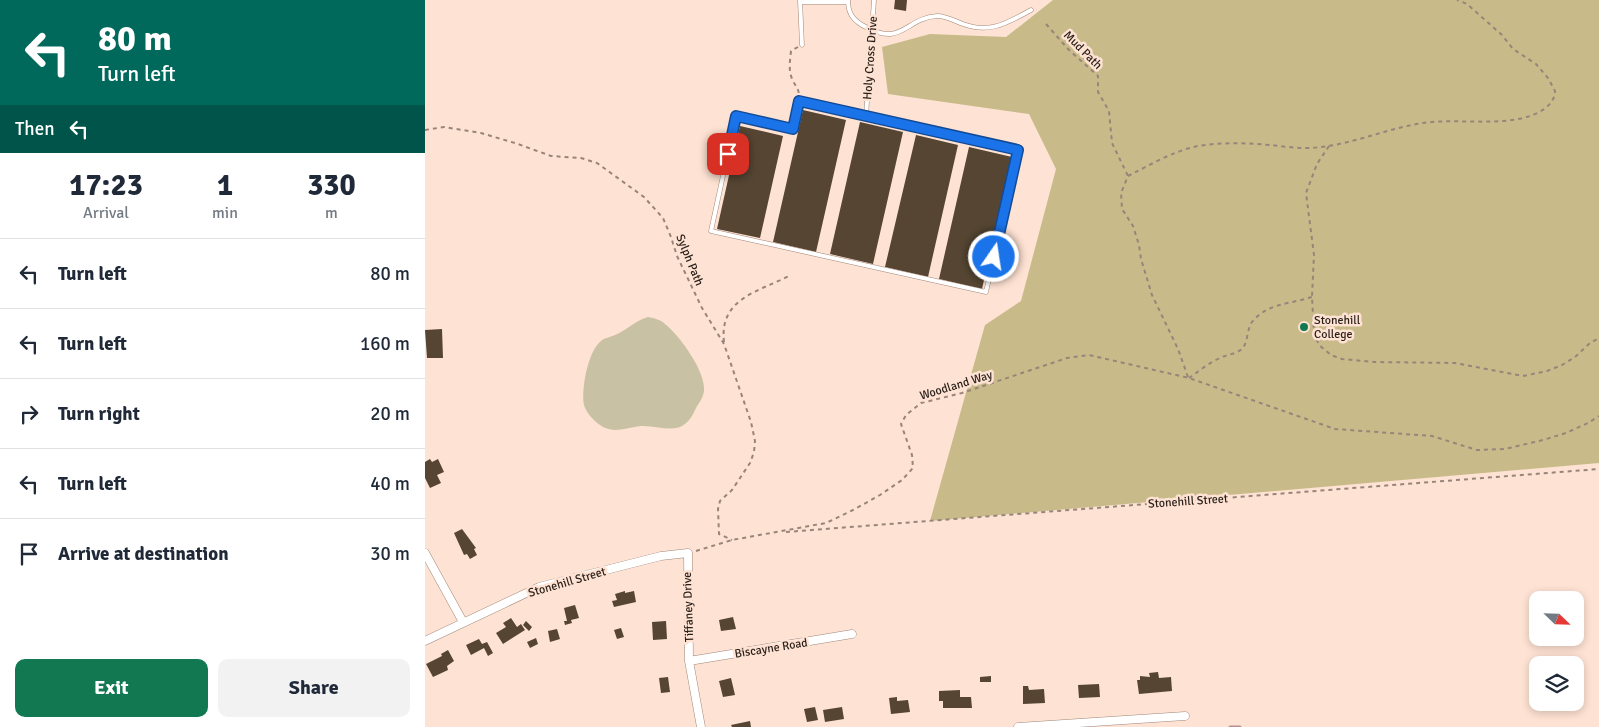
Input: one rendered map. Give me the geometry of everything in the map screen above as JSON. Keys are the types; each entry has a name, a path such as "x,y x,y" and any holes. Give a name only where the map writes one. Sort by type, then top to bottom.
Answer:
{"street":[{"path":"425,553 463,622"},
{"name":"Stonehill Street","path":"425,641 539,587 661,556 688,553"},
{"name":"Tiffaney Drive","path":"688,553 689,661 701,727"},
{"name":"Biscayne Road","path":"689,661 852,634"},
{"path":"1018,727 1185,716"}],"lane":[{"name":"Holy Cross Drive","path":"866,116 875,0"},
{"path":"802,45 800,1 848,1 848,10 853,18 873,31 883,34 891,34 939,16 973,27 994,28 1031,10"},
{"path":"799,101 866,116 1018,150 986,292 711,232 736,116 793,129 799,101"}],"path":[{"path":"1457,0 1467,4 1495,29 1513,49 1536,64 1548,78 1555,92 1553,101 1543,110 1525,117 1501,121 1422,123 1329,146 1303,148 1231,143 1197,146 1180,151 1128,176 1121,193 1122,209 1133,226 1141,259 1153,295 1189,378 1335,429 1432,436 1477,450 1505,449 1543,440 1566,433 1599,416"},
{"name":"Mud Path","path":"1046,24 1069,50 1098,76 1098,92 1109,111 1112,143 1128,176"},
{"path":"799,101 799,88 793,81 789,69 791,51 802,45"},
{"name":"Sylph Path","path":"425,130 444,127 481,133 551,156 581,158 597,164 644,197 663,218 677,256 701,308 724,344 751,422 755,441 750,464 731,490 720,501 718,509 719,534 732,540"},
{"path":"1329,146 1317,164 1306,193 1314,255 1312,297 1314,333 1319,345 1331,354 1342,359 1374,362 1455,362 1523,376 1547,371 1562,365 1599,338"},
{"path":"724,344 723,329 727,313 739,301 789,276"},
{"path":"1189,378 1222,357 1235,354 1244,347 1251,323 1265,311 1287,302 1302,301 1312,297"},
{"name":"Woodland Way","path":"777,533 826,523 880,495 902,480 913,468 912,455 901,424 905,415 921,403 981,387 1067,358 1089,355 1189,378"},
{"name":"Stonehill Street","path":"777,533 1599,469"},
{"path":"688,553 732,540 777,533"}],"shaded area":[{"name":"Stonehill College","path":"1053,0 1599,0 1599,463 930,521 985,325 1021,301 1056,169 1029,114 888,94 882,47 930,34 1006,37"},
{"path":"648,317 657,319 671,330 691,355 704,383 703,396 689,420 677,428 641,426 621,430 609,429 598,424 584,405 585,380 589,361 596,346 602,340"}],"building":[{"path":"895,0 907,0 906,11 894,9"},
{"path":"803,110 846,120 816,252 773,242"},
{"path":"860,122 903,132 873,264 830,254"},
{"path":"740,126 783,136 760,238 717,229"},
{"path":"916,135 958,145 928,277 885,267"},
{"path":"969,147 1012,157 982,289 939,279"},
{"path":"442,329 443,358 427,358 425,330"},
{"path":"430,459 432,462 438,459 444,472 437,475 441,483 430,488 425,478 425,462"},
{"path":"462,529 476,548 474,549 477,555 470,559 467,554 464,555 454,533"},
{"path":"625,591 625,593 634,591 636,602 614,607 612,601 617,600 615,594"},
{"path":"575,605 579,618 571,620 572,623 565,625 564,621 567,621 564,608"},
{"path":"733,617 736,629 721,631 719,620"},
{"path":"511,618 517,627 521,624 525,630 503,644 496,633 506,627 503,623"},
{"path":"526,621 532,627 529,631 523,625"},
{"path":"666,621 667,639 653,640 652,622"},
{"path":"621,628 624,637 617,639 614,630"},
{"path":"557,629 560,639 550,642 548,631"},
{"path":"536,638 538,644 530,648 527,642"},
{"path":"479,639 482,644 487,642 493,653 488,656 484,648 471,655 466,645"},
{"path":"448,650 454,661 447,666 448,670 433,677 426,664 442,656 441,654"},
{"path":"1158,672 1159,678 1171,677 1172,691 1139,694 1137,680 1140,680 1140,676 1150,677 1149,673"},
{"path":"991,676 991,682 980,682 980,677"},
{"path":"668,677 670,692 661,693 659,678"},
{"path":"731,678 735,695 723,697 719,681"},
{"path":"1099,684 1100,697 1079,698 1078,685"},
{"path":"1023,686 1028,686 1029,690 1044,689 1045,703 1023,704"},
{"path":"960,690 960,697 971,697 972,708 943,708 943,701 939,701 939,691"},
{"path":"897,697 897,701 908,700 910,712 891,714 889,698"},
{"path":"815,707 818,720 807,722 804,709"},
{"path":"842,707 844,719 825,722 823,710"},
{"path":"750,721 751,727 732,727 731,725"}],"waterway":[{"path":"1230,727 1240,727"}],"place":[{"name":"Stonehill College","path":"1304,327"}],"route":[{"path":"728,154 736,116 793,129 799,101 1018,150 994,257"}]}
